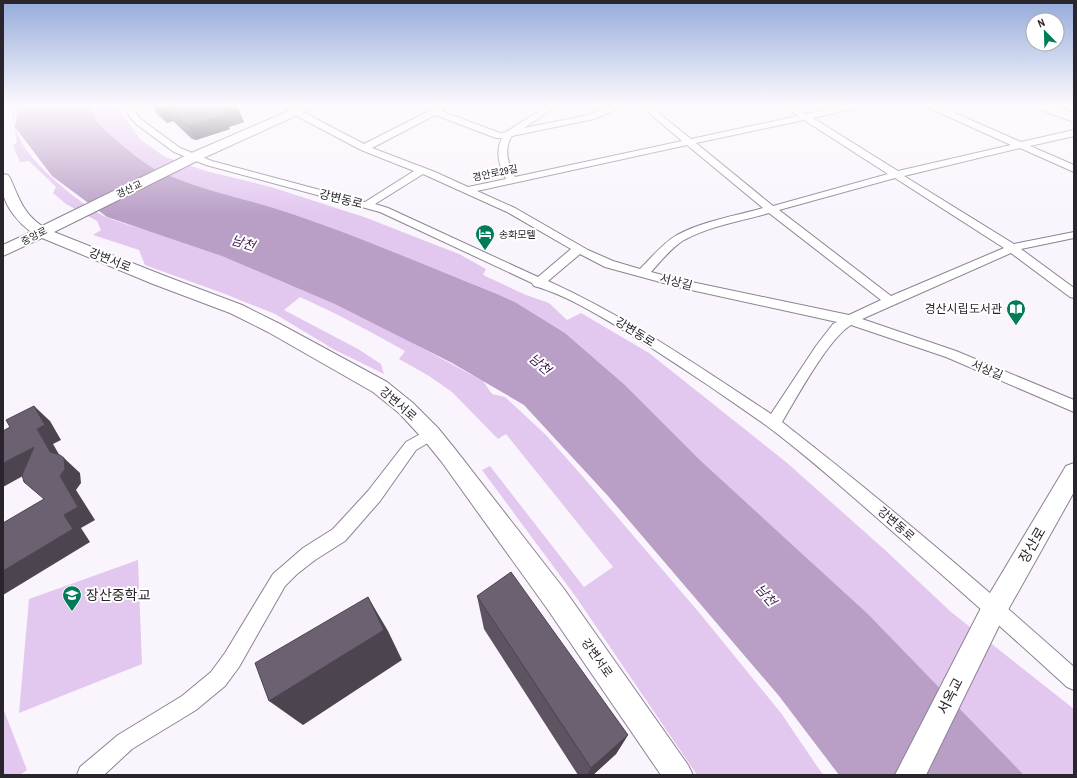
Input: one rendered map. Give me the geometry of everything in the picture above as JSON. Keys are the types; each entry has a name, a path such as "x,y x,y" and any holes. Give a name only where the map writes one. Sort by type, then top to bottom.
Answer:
{"street":[{"name":"강변동로","path":"166,142 209,163 384,210 572,297 616,320 676,357 773,423 852,486 992,613 1074,680"},
{"path":"194,157 224,142"},
{"name":"서상길","path":"353,142 364,148 422,170 511,210 579,249 609,264 762,302 850,320 951,354 1074,406"},
{"path":"364,148 375,142"},
{"path":"504,142 502,162 512,181"},
{"name":"경안로29길","path":"468,190 687,142"},
{"path":"688,142 772,210 890,301"},
{"path":"845,142 1012,248 1074,294"},
{"path":"1015,142 1074,169"},
{"path":"643,273 650,264 680,238 703,228 896,175 1033,142"},
{"name":"경산교","path":"64,220 194,157"},
{"path":"367,205 422,170"},
{"name":"강변서로","path":"3,178 14,203 25,221 41,232 159,280 196,292 236,309 274,328 380,387 406,408 430,434 555,598 678,775"},
{"name":"중앙로","path":"3,251 64,220"},
{"path":"773,423 821,349 838,327 890,301 1012,248 1074,235"},
{"path":"538,282 579,249"},
{"path":"88,775 125,742 189,703 218,679 232,660 279,580 303,559 339,535 374,496 411,446 430,434"},
{"name":"장산로","path":"992,613 1074,472"},
{"name":"서옥교","path":"910,775 992,613"}],"shaded area":[{"path":"17,142 21,142 32,157 57,182 85,204 108,218 166,236 266,272 299,286 406,339 483,381 492,394 505,397 546,435 702,616 781,713 823,775 697,775 576,597 482,470 490,466 584,587 613,567 506,434 498,439 452,392 429,376 399,359 405,351 300,297 284,310 358,349 381,364 384,374 335,350 275,314 145,265 139,250 93,235 101,230 97,221 66,204 53,193 56,187 29,161 20,162 13,145"},
{"path":"119,142 145,142 165,157 206,171 271,187 364,217 459,254 486,269 483,275 526,295 549,303 567,320 581,313 649,353 786,462 885,550 951,612 1074,709 1074,775 1024,775 868,614 701,461 625,385 565,333 515,302 497,294 333,228 277,209 183,181 153,168"},
{"path":"138,560 142,664 19,713 29,599"},
{"path":"3,708 27,770 20,775 3,775"}],"water":[{"name":"남천","path":"27,142 119,142 148,165 168,175 333,228 515,302 565,333 625,385 701,461 868,614 1024,775 839,775 779,696 608,496 524,405 452,363 335,304 222,256 107,217 52,176"}],"building":[{"path":"34,406 45,425 37,429 50,452 64,458 65,469 60,476 78,507 64,515 73,529 3,571 3,523 44,499 24,482 22,475 34,447 3,463 3,431 10,427 6,420"},
{"path":"511,572 628,735 591,768 477,596"},
{"path":"368,597 384,630 269,701 255,663"}],"place":[{"name":"송화모텔","path":"485,251"},
{"name":"경산시립도서관","path":"1016,326"},
{"name":"장산중학교","path":"72,612"}]}
